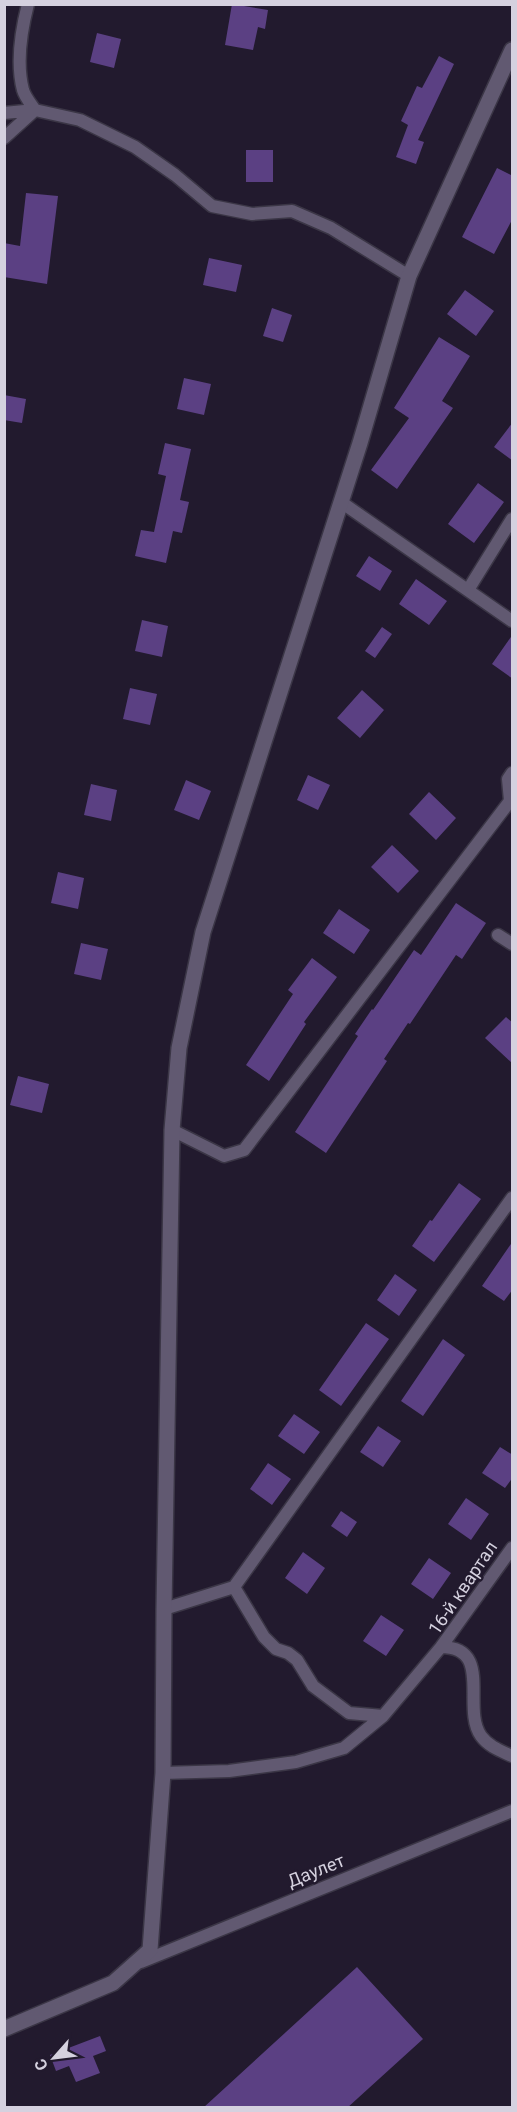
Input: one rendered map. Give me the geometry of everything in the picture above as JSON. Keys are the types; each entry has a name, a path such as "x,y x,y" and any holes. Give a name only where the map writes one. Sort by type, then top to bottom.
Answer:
{"street":[{"path":"28,4 23,25 20,70 23,92 35,110"},
{"path":"4,2029 113,1983 150,1950 164,1773 164,1609 172,1130 178,1048 203,932 341,502 409,276 513,51"},
{"path":"4,138 35,110"},
{"path":"4,113 35,110 80,120 135,147 175,174 212,206 252,214 292,211 331,228 409,276"},
{"path":"341,502 513,621"},
{"path":"468,590 513,519"},
{"path":"172,1130 224,1156 244,1150 510,801 508,779 513,773"},
{"path":"498,935 513,944"},
{"path":"164,1609 234,1587 513,1198"},
{"name":"16-й квартал","path":"441,1647 513,1548"},
{"path":"234,1587 264,1637 276,1649 288,1653 297,1660 313,1686 349,1713 383,1716"},
{"path":"164,1773 229,1771 296,1762 344,1748 383,1716 441,1647"},
{"name":"16-й квартал","path":"441,1647 451,1647 461,1652 471,1662 475,1718 480,1735 489,1745 513,1756"},
{"name":"Даулет","path":"133,1965 513,1811"}],"building":[{"path":"232,4 268,10 265,29 258,27 253,50 225,45"},
{"path":"97,33 121,39 114,68 90,62"},
{"path":"439,56 454,64 418,140 424,142 416,164 396,157 408,125 401,121 417,86 422,88"},
{"path":"246,150 273,150 273,182 246,182"},
{"path":"497,168 513,176 513,218 494,254 462,237"},
{"path":"26,193 58,196 47,284 4,277 4,243 20,246"},
{"path":"209,258 242,265 236,292 203,285"},
{"path":"465,290 494,311 476,336 447,314"},
{"path":"272,308 292,315 283,342 263,336"},
{"path":"439,337 470,356 442,401 453,408 397,489 371,470 409,418 394,408"},
{"path":"184,378 211,384 204,415 177,409"},
{"path":"4,395 26,399 22,423 4,420"},
{"path":"513,422 513,461 494,447"},
{"path":"165,443 191,449 180,500 189,502 182,533 173,531 166,563 135,556 141,530 154,532 166,476 158,474"},
{"path":"478,483 504,502 474,543 448,524"},
{"path":"369,556 392,571 380,591 356,576"},
{"path":"416,579 447,601 429,625 399,604"},
{"path":"142,620 168,626 162,657 135,651"},
{"path":"382,627 392,634 375,658 365,651"},
{"path":"513,634 513,679 492,664"},
{"path":"130,688 157,694 150,725 123,719"},
{"path":"362,690 384,710 360,738 337,718"},
{"path":"308,775 330,785 318,810 297,800"},
{"path":"186,780 211,791 199,820 174,810"},
{"path":"91,784 117,790 111,821 84,815"},
{"path":"429,792 456,818 436,840 409,814"},
{"path":"392,845 419,871 398,893 371,867"},
{"path":"58,872 84,878 78,909 51,903"},
{"path":"456,903 486,923 462,959 456,955 410,1024 408,1023 384,1059 387,1061 326,1153 295,1132 358,1036 355,1034 372,1009 414,950 421,955"},
{"path":"339,909 370,930 354,954 323,933"},
{"path":"81,943 108,949 101,980 74,974"},
{"path":"312,958 337,977 304,1022 306,1024 269,1081 246,1065 293,994 288,990"},
{"path":"506,1017 513,1023 513,1064 485,1038"},
{"path":"18,1076 49,1084 42,1113 10,1105"},
{"path":"459,1183 481,1199 434,1262 412,1246"},
{"path":"513,1241 513,1289 504,1301 482,1286"},
{"path":"395,1274 417,1290 399,1316 377,1300"},
{"path":"366,1323 389,1339 341,1406 319,1390"},
{"path":"443,1339 465,1355 423,1416 401,1401"},
{"path":"294,1414 320,1432 304,1454 278,1436"},
{"path":"378,1426 401,1441 383,1467 360,1452"},
{"path":"500,1447 513,1455 513,1477 505,1488 482,1473"},
{"path":"268,1463 291,1479 272,1505 250,1489"},
{"path":"466,1498 489,1514 471,1540 448,1524"},
{"path":"341,1511 357,1522 347,1537 331,1526"},
{"path":"303,1552 325,1568 307,1594 285,1578"},
{"path":"429,1558 451,1573 433,1599 411,1584"},
{"path":"381,1615 404,1630 386,1656 363,1641"},
{"path":"357,1967 423,2039 347,2108 203,2108"},
{"path":"100,2036 106,2051 93,2056 100,2073 76,2082 69,2066 56,2071 50,2055"}]}
